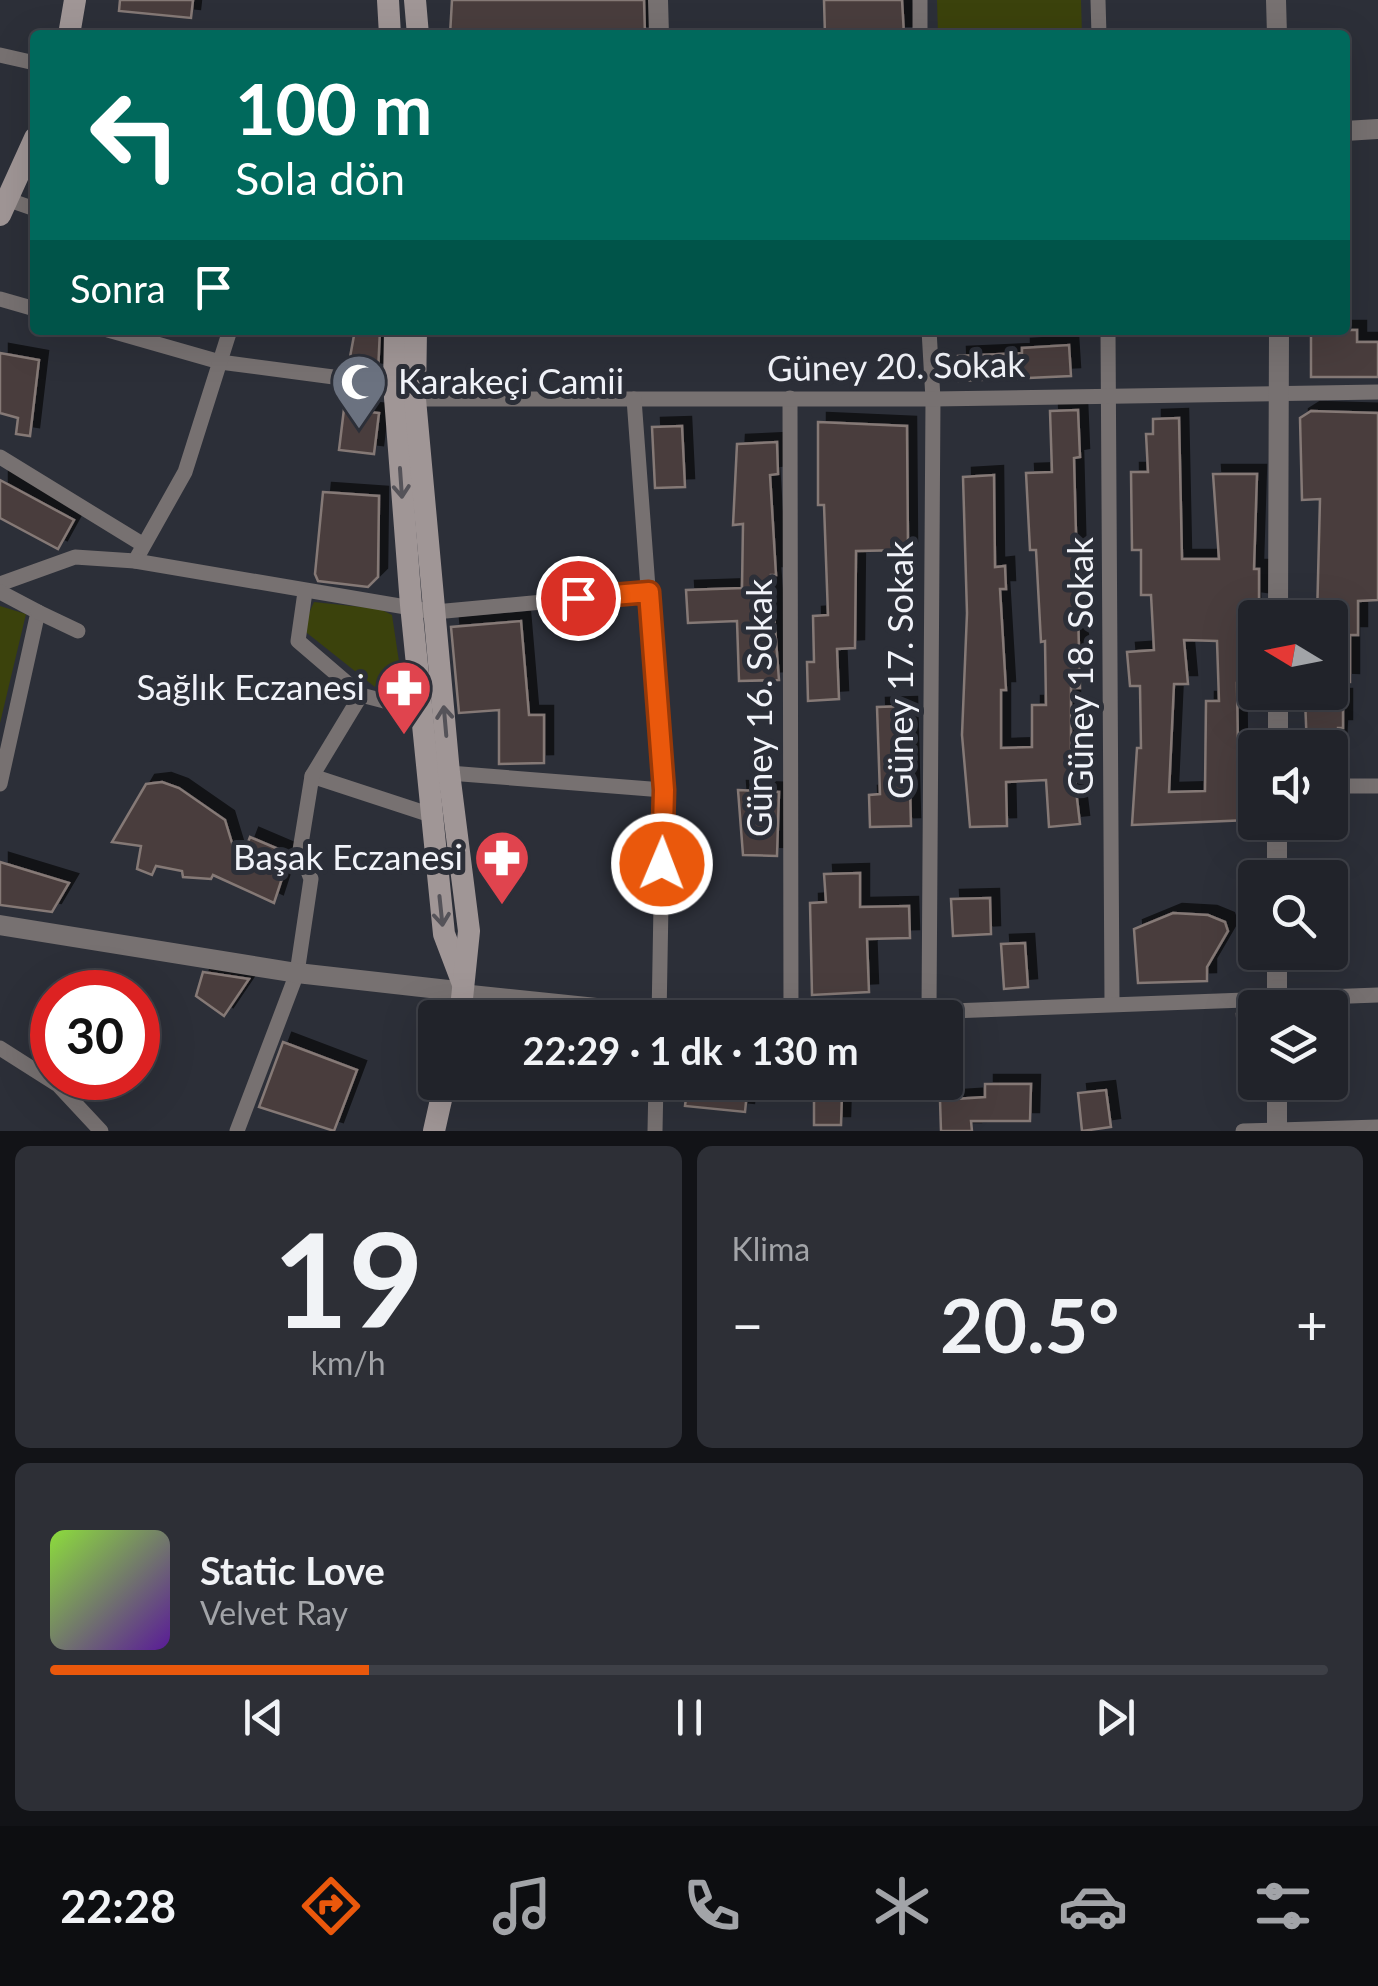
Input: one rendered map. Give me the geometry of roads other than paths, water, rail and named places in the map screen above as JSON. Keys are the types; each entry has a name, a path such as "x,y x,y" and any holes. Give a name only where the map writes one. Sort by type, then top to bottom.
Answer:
{"main road":[{"path":"70,30 74,0"},
{"path":"388,0 390,30"},
{"path":"415,0 418,30"},
{"path":"4,207 30,149"},
{"path":"395,335 394,386 410,605 444,934 466,992"},
{"path":"416,335 416,399 449,773 469,931 464,1000"},
{"path":"434,1131 441,1100"}],"street":[{"path":"658,0 659,30"},
{"path":"920,0 920,30"},
{"path":"1098,0 1098,30"},
{"path":"1276,0 1278,30"},
{"path":"0,54 30,62"},
{"path":"1350,130 1378,129"},
{"path":"4,207 30,210"},
{"path":"0,299 30,308"},
{"path":"126,335 220,362 394,386"},
{"path":"135,561 185,472 228,335"},
{"name":"Güney 17. Sokak","path":"929,335 933,399 930,1000"},
{"name":"Güney 18. Sokak","path":"1108,335 1112,1002"},
{"path":"1278,600 1280,335"},
{"name":"Güney 20. Sokak","path":"416,399 933,399 1378,392"},
{"name":"Güney 16. Sokak","path":"790,398 791,1000"},
{"path":"634,399 664,790 659,1000"},
{"path":"0,458 142,544"},
{"path":"0,584 75,556 135,561 435,612 649,592"},
{"path":"0,592 78,630"},
{"path":"305,592 298,641 361,696 423,711"},
{"path":"0,784 38,612"},
{"path":"237,1131 298,973 312,879 300,850 312,776 361,696"},
{"path":"449,773 664,790"},
{"path":"312,776 432,814"},
{"path":"1348,786 1378,786"},
{"path":"0,925 298,973 533,1000"},
{"path":"1348,997 1378,995"},
{"path":"963,1009 1238,1002"},
{"path":"0,1048 58,1085 101,1131"},
{"path":"655,1131 656,1100"},
{"path":"1277,1100 1277,1130"},
{"path":"1243,1131 1378,1127"}],"place":[{"name":"Karakeçi Camii","path":"359,431"},
{"name":"Sağlık Eczanesi","path":"404,737"},
{"name":"Başak Eczanesi","path":"502,907"}]}
